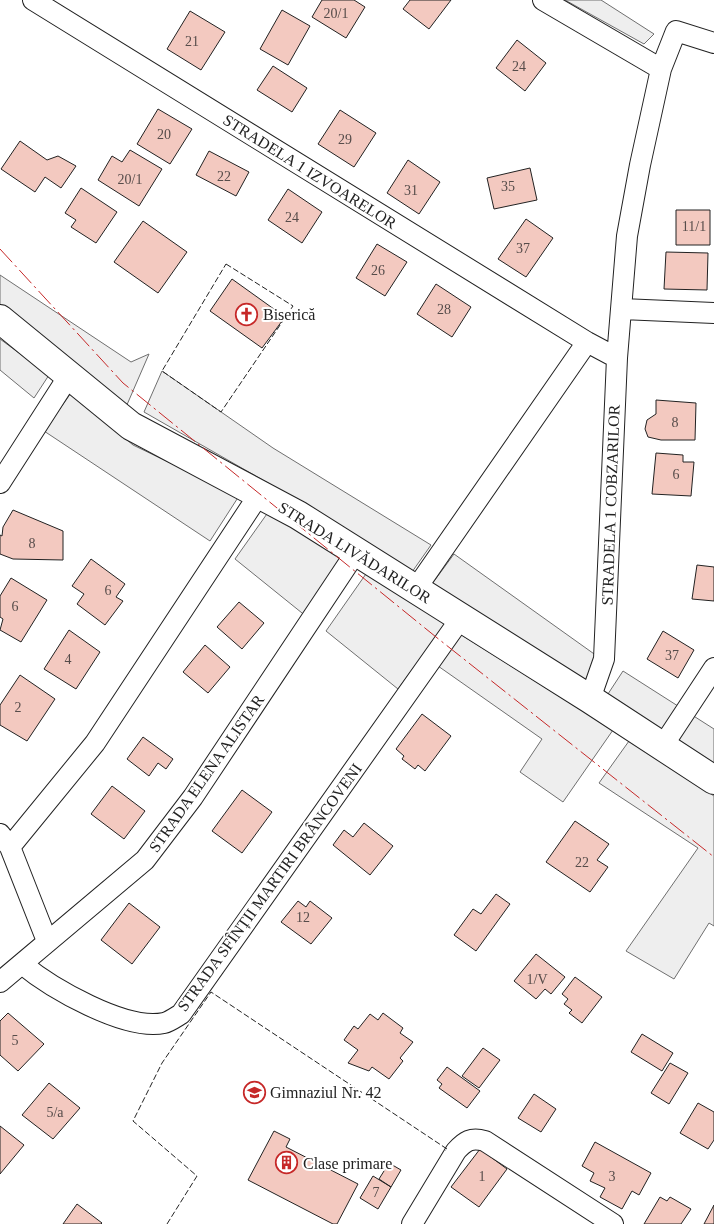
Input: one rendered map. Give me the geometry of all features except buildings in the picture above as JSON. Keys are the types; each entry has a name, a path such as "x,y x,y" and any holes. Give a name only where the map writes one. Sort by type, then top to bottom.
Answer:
{"street":[{"name":"STRADELA 1 IZVOARELOR","path":"33,0 587,342 616,358"},
{"path":"543,0 662,69"},
{"name":"STRADELA 1 COBZARILOR","path":"590,699 604,660 616,358 628,236 640,165 662,69 676,31 714,43"},
{"path":"622,309 714,314"},
{"name":"STRADA LIVĂDARILOR","path":"0,319 70,374 131,426 260,493 590,699 714,780"},
{"path":"416,590 587,342"},
{"path":"0,483 70,374"},
{"path":"47,942 5,840 95,743 260,493"},
{"name":"STRADA ELENA ALISTAR","path":"0,982 146,860 193,797 356,552"},
{"name":"STRADA SFÎNȚII MARTIRI BRÂNCOVENI","path":"22,964 40,979 68,995 115,1016 145,1023 164,1023 181,1014 461,618"},
{"path":"662,747 714,668"},
{"path":"412,1224 456,1152 464,1142 475,1138 485,1141 613,1224"}],"shaded area":[{"path":"565,0 601,0 654,34 644,44"},
{"path":"0,275 131,362 149,354 126,407 0,305"},
{"path":"0,339 49,375 34,398 0,370"},
{"path":"162,371 273,448 431,545 412,572 315,510 144,412"},
{"path":"71,393 133,445 239,496 210,541 44,431"},
{"path":"269,511 346,557 307,617 235,559"},
{"path":"454,554 597,656 584,683 432,584"},
{"path":"368,571 447,622 398,689 326,631"},
{"path":"460,634 613,730 563,802 520,772 542,739 438,666"},
{"path":"623,671 714,729 714,766 606,697"},
{"path":"629,741 714,796 714,926 709,923 674,979 626,951 698,848 599,783"}],"fence":[{"path":"226,264 293,306 221,412 162,371 226,264"},
{"path":"167,1224 197,1176 133,1121 162,1063 211,992 447,1149 445,1151"}],"power":[{"path":"0,249 123,383 436,637 714,857"}],"place":[{"name":"Biserică","path":"247,314"},
{"name":"Gimnaziul Nr. 42","path":"254,1092"},
{"name":"Clase primare","path":"287,1163"}]}
